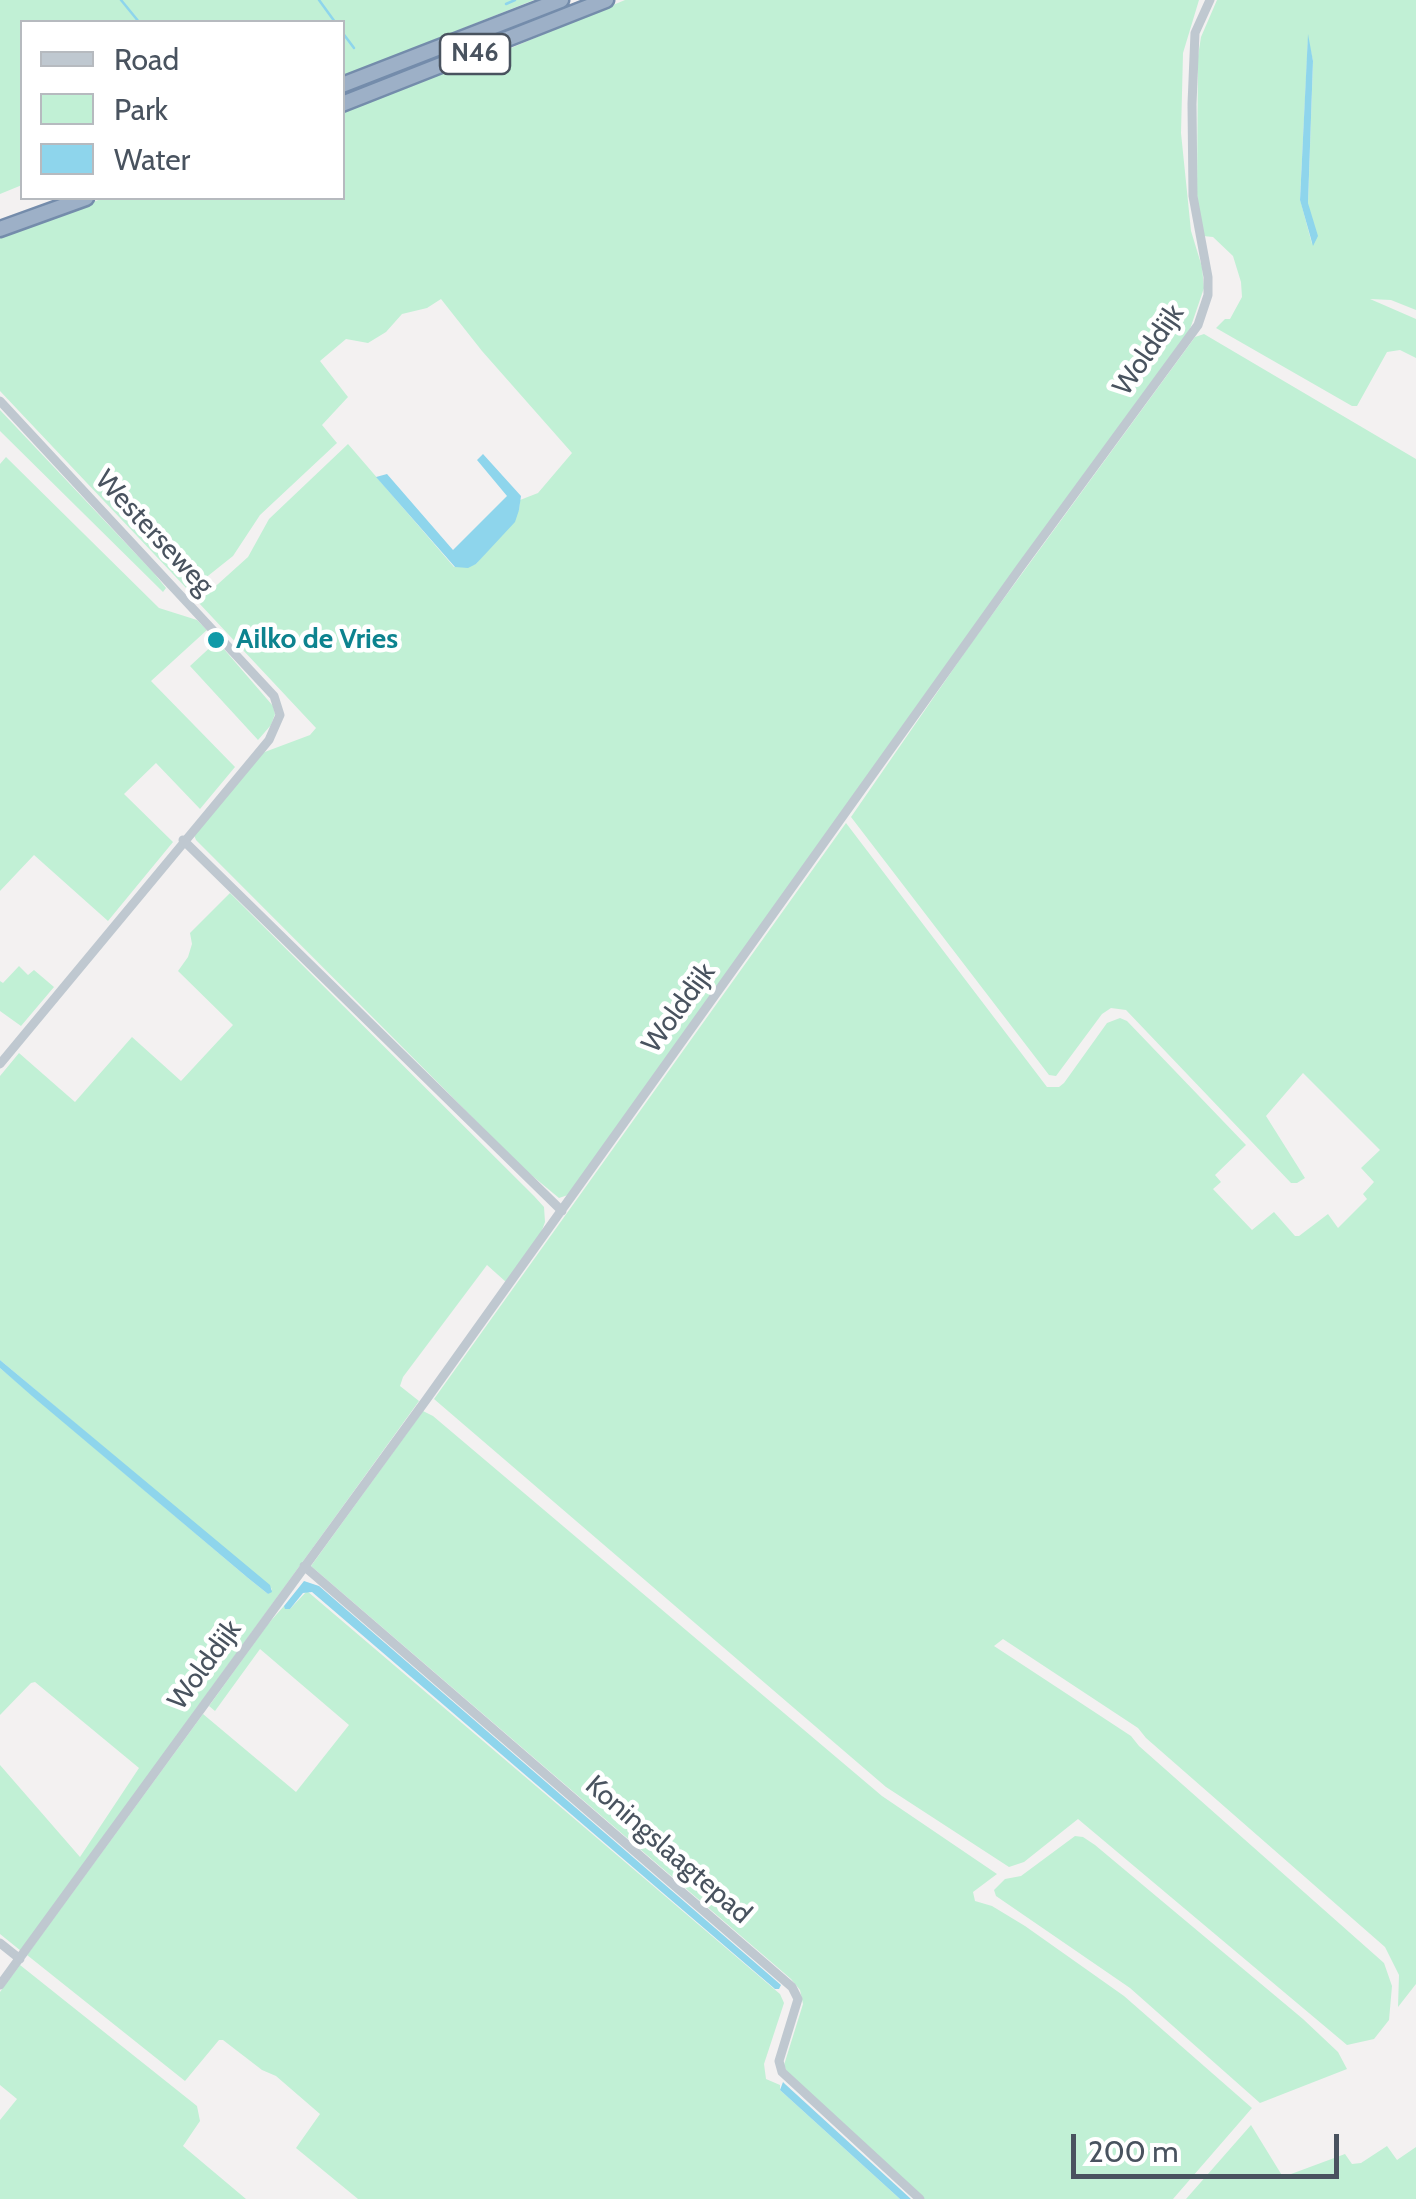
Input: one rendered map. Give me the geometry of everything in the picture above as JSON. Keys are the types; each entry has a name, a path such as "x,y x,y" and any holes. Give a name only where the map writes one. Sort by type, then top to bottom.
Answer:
{"highway":[{"name":"N46","path":"345,85 560,0"},
{"name":"N46","path":"345,103 606,0"},
{"path":"26,219 71,200"},
{"path":"0,228 80,200"}],"street":[{"name":"Wolddijk","path":"0,1984 562,1211 1198,325 1208,295 1208,277 1193,196 1192,104 1196,33 1210,0"},
{"name":"Westerseweg","path":"0,400 278,704 280,715 275,731 0,1064"},
{"path":"183,840 562,1211"},
{"name":"Koningslaagtepad","path":"304,1566 792,1987 798,1999 779,2061 782,2072 920,2199"},
{"path":"0,1943 20,1959"}],"green space":[{"path":"0,0 534,0 345,75 345,20 20,20 20,186 0,194"},
{"path":"625,0 1199,0 1183,53 1181,133 1191,231 1204,288 1189,332 568,1195 559,1198 524,1169 196,840 194,835 262,753 310,735 316,728 198,602 248,557 269,519 348,444 454,567 476,564 519,510 520,500 538,493 572,453 441,299 427,308 402,314 386,332 368,343 346,339 320,361 348,397 322,425 337,443 260,515 233,556 189,591 0,391 0,235 98,200 345,200 345,110"},
{"path":"1217,0 1416,0 1416,310 1391,300 1370,299 1416,319 1416,358 1400,350 1387,352 1357,406 1216,328 1230,319 1242,297 1233,256 1213,237 1203,236 1197,195 1201,37","holes":["1308,39 1313,61 1308,203 1312,244 1300,199"]},
{"path":"1204,334 1416,459 1416,1984 1398,2007 1399,1975 1385,1947 1138,1728 1003,1639 994,1646 1131,1736 1384,1963 1392,1986 1389,2020 1374,2039 1347,2045 1078,1819 1024,1862 1009,1867 886,1787 434,1399 846,823 1047,1087 1064,1083 1107,1023 1120,1018 1246,1145 1215,1175 1221,1182 1213,1189 1252,1230 1274,1212 1295,1236 1328,1214 1338,1228 1367,1199 1363,1194 1374,1182 1361,1168 1380,1150 1303,1073 1266,1116 1305,1178 1297,1183 1291,1183 1126,1010 1111,1008 1102,1014 1056,1076 1049,1075 851,817 972,642 1195,337"},
{"path":"0,410 153,572 166,588 163,592 0,431"},
{"path":"6,457 159,608 197,620 207,630 151,681 235,767 200,809 156,763 124,794 173,842 108,921 34,855 0,891 0,464"},
{"path":"217,641 273,706 271,725 258,740 190,666"},
{"path":"230,893 534,1196 544,1207 545,1222 506,1282 487,1265 403,1377 400,1386 419,1401 21,1951 0,1934 0,1765 80,1857 139,1768 35,1682 0,1715 0,1368 248,1578 268,1594 272,1589 0,1360 0,1076 19,1053 75,1102 132,1037 181,1081 233,1025 178,971 188,957 190,933"},
{"path":"19,966 28,975 34,970 54,987 21,1026 0,1011 0,981 3,983"},
{"path":"423,1411 882,1796 997,1874 973,1892 975,1901 992,1906 1025,1926 1124,1996 1252,2108 1173,2199 924,2199 787,2072 784,2065 803,2004 800,1990 791,1979 311,1566"},
{"path":"307,1591 780,1994 784,2003 764,2064 766,2079 780,2085 780,2090 900,2199 358,2199 296,2148 320,2114 276,2076 219,2040 185,2081 27,1955 203,1714 296,1792 349,1725 260,1649 215,1711 209,1706 268,1624 284,1606 290,1609"},
{"path":"1075,1836 1095,1845 1303,2019 1338,2052 1347,2069 1260,2103 1130,1988 996,1896 994,1890 1005,1879 1021,1876"},
{"path":"20,1965 197,2106 200,2121 183,2146 246,2199 0,2199 0,2120 17,2099 0,2085 0,1992"},
{"path":"1251,2125 1283,2177 1345,2154 1352,2164 1361,2163 1387,2146 1397,2160 1416,2147 1416,2199 1186,2199"}],"water":[{"path":"1308,34 1313,61 1308,203 1318,236 1313,246 1300,200"},
{"path":"483,454 521,496 519,510 515,522 476,564 455,567 376,477 387,474 453,550 507,496 477,460"},
{"path":"0,1360 270,1585 272,1592 268,1594 248,1578 32,1396 0,1368"},
{"path":"304,1581 319,1586 781,1985 779,1989 312,1592 303,1593 290,1609 285,1609"},
{"path":"783,2082 911,2199 900,2199 780,2090"}],"waterway":[{"path":"121,0 137,20"},
{"path":"319,0 334,20"},
{"path":"506,4 515,0"},
{"path":"345,36 354,48"}],"place":[{"name":"Ailko de Vries","path":"216,640"}]}
